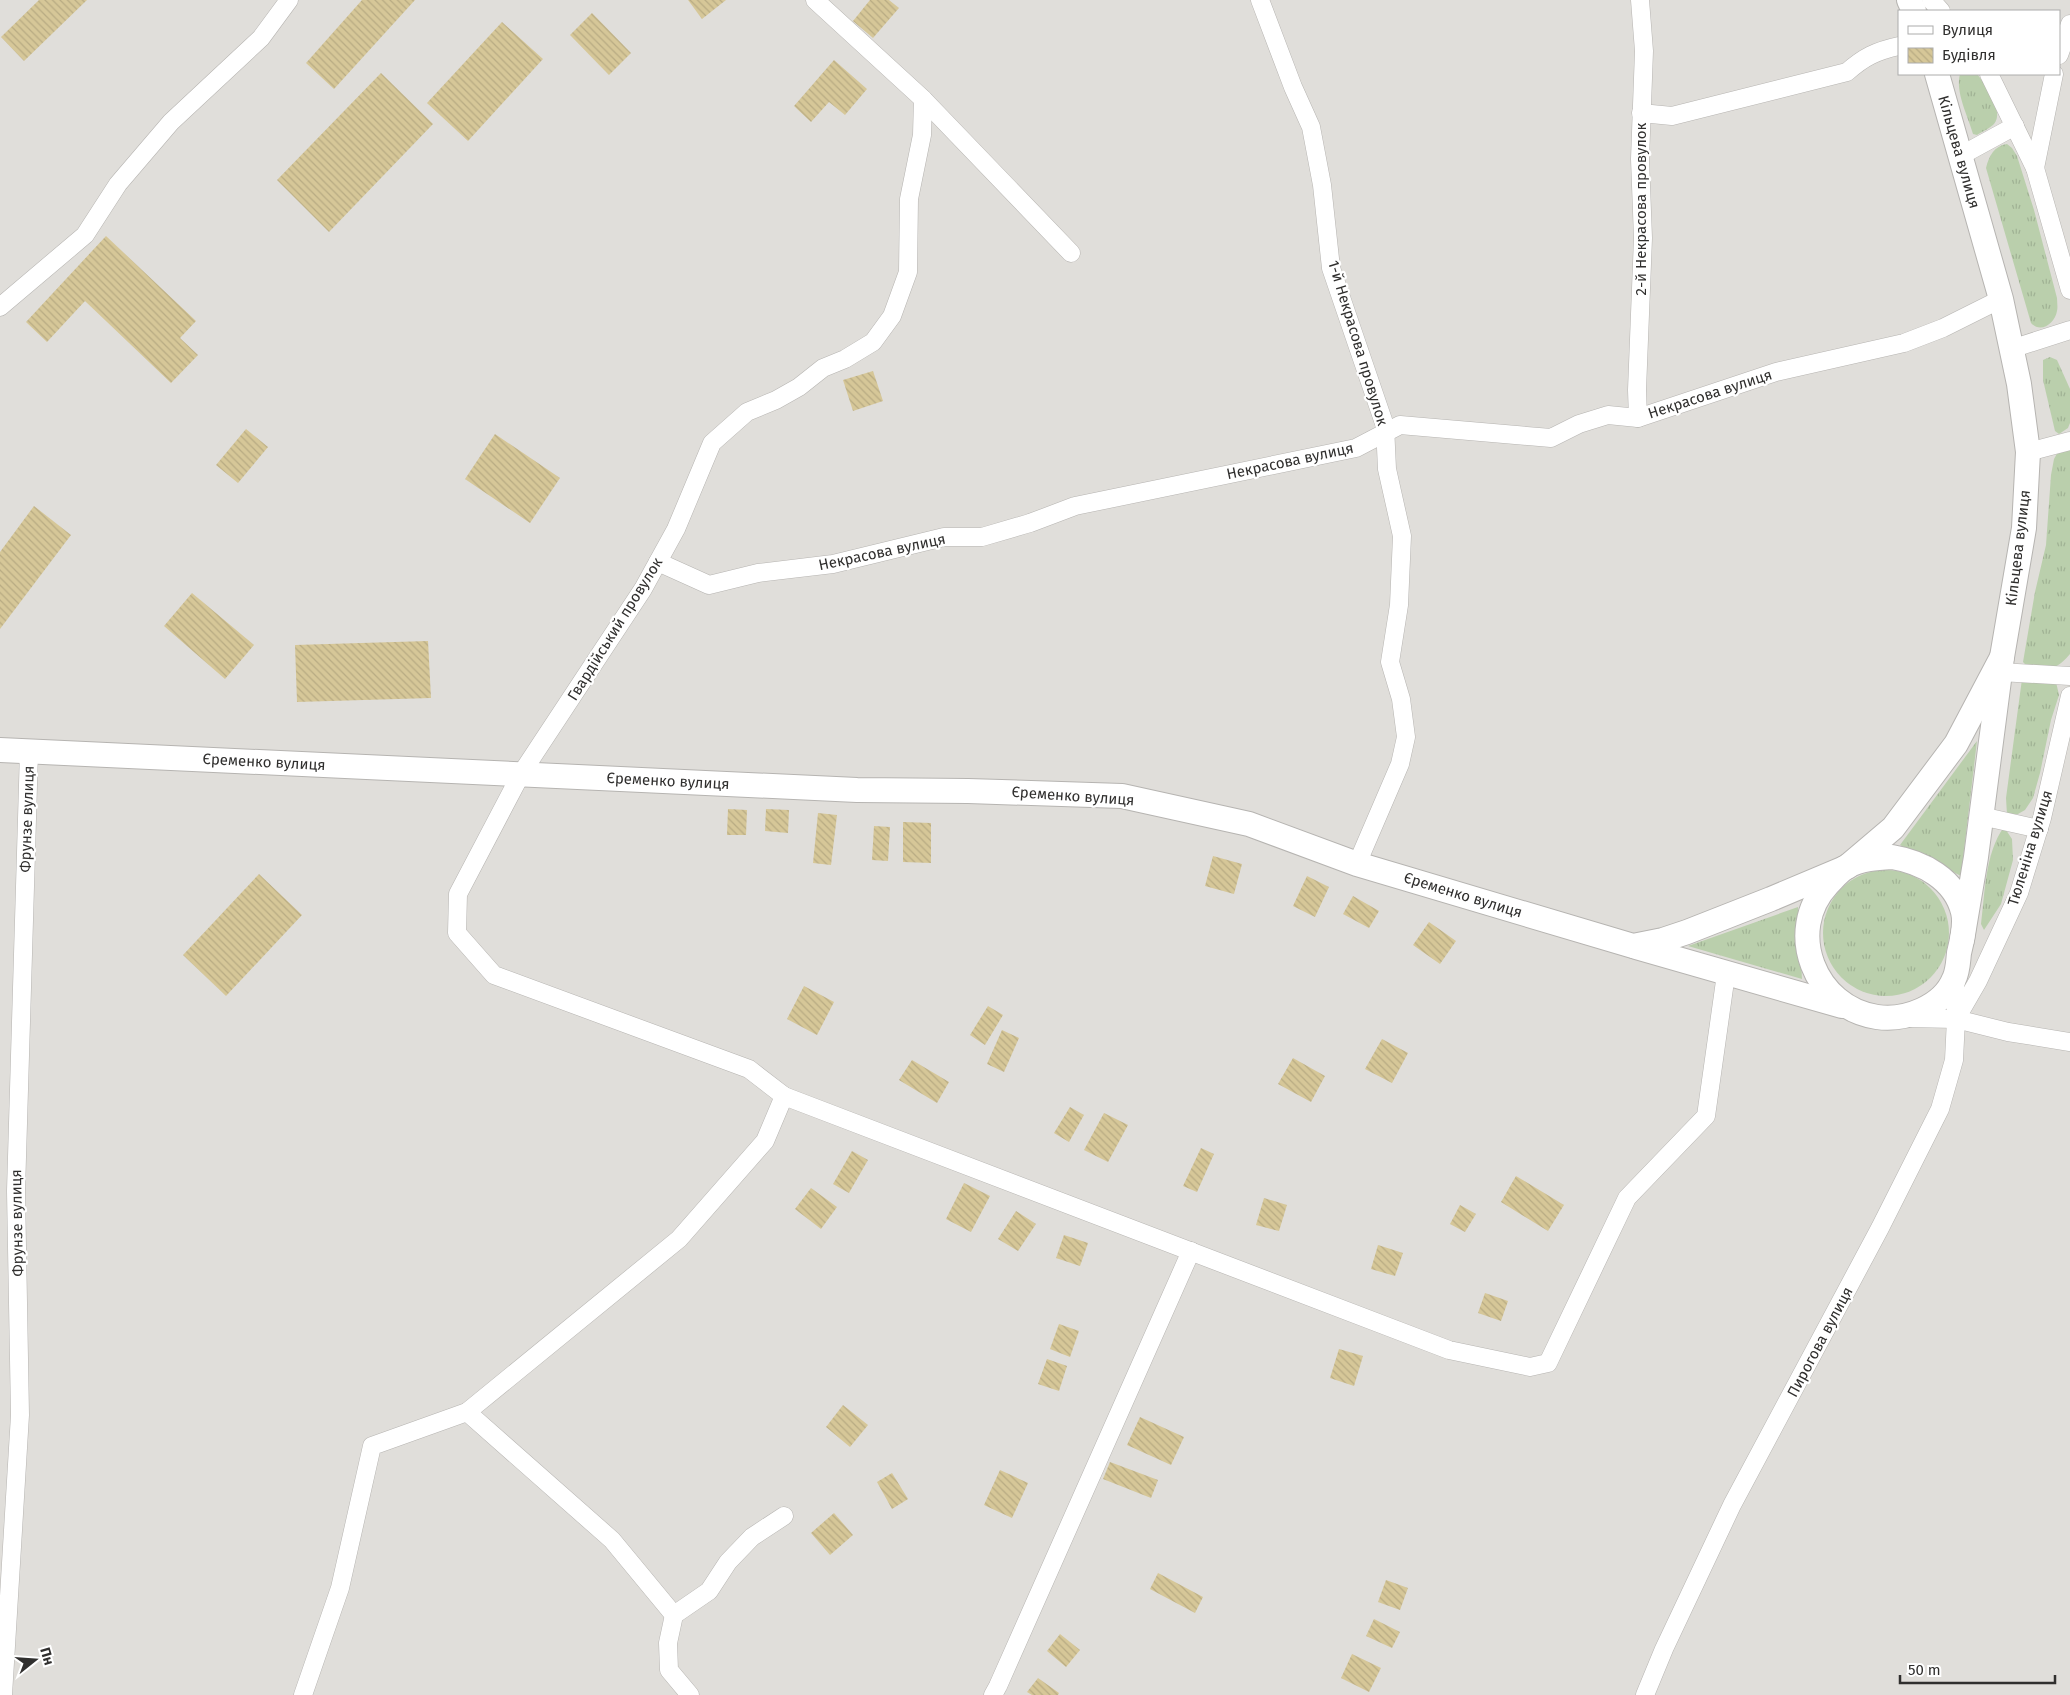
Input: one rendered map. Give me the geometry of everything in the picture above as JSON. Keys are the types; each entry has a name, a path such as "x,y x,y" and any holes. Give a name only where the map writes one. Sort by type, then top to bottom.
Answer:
{"street":[{"path":"0,307 85,235 118,184 170,122 261,38 289,0"},
{"path":"815,0 923,100 1072,253"},
{"name":"1-й Некрасова провулок","path":"1260,0 1293,87 1311,126 1322,185 1331,268 1385,426 1387,469 1402,536 1399,605 1390,662 1401,699 1406,737 1400,764 1357,864"},
{"name":"2-й Некрасова провулок","path":"1638,418 1637,390 1643,238 1640,159 1644,51 1640,0"},
{"path":"1931,0 1940,10"},
{"path":"2060,52 2070,24"},
{"path":"1641,113 1672,116 1847,72 1863,58 1882,50 1898,46"},
{"name":"Кільцева вулиця","path":"1937,75 2001,299 2019,384 2028,452 2024,528 2001,664 1981,816 1962,940 1954,979 1948,990 1930,1005 1909,1015 1893,1018 1879,1017 1851,1009 1838,1000 1818,977 1808,948 1807,932 1815,902 1824,889 1847,867 1876,858 1892,857 1908,860 1929,870 1948,885 1964,912 1962,940"},
{"path":"1990,75 2036,168 2070,290"},
{"path":"2036,168 2054,75"},
{"name":"Гвардійський провулок","path":"923,100 922,135 908,199 908,272 892,316 873,342 845,359 823,368 799,387 776,400 747,412 712,443 676,529 643,589 521,774 458,894 457,933 494,975 749,1069 784,1096 1449,1350 1530,1367 1548,1363 1626,1198 1706,1116 1726,974"},
{"path":"1960,156 2015,126"},
{"name":"Некрасова вулиця","path":"658,562 709,585 758,572 833,564 944,537 982,537 1030,523 1075,506 1356,448 1400,425 1551,438 1579,424 1608,416 1638,418 1776,372 1904,343 1943,328 2001,299"},
{"path":"2012,349 2070,330"},
{"path":"2028,452 2070,441"},
{"path":"2001,664 2070,676"},
{"name":"Єременко вулиця","path":"0,750 857,790 968,791 1122,796 1249,824 1357,864 1633,946 1687,932 1847,867 1892,828 1956,744 2001,664"},
{"name":"Тюленіна вулиця","path":"1956,1019 1978,981 2018,893 2039,829 2070,696"},
{"name":"Фрунзе вулиця","path":"3,1695 20,1415 16,1191 29,751"},
{"path":"1981,816 2039,829"},
{"path":"1633,946 1851,1009"},
{"name":"Пирогова вулиця","path":"1645,1695 1664,1649 1732,1505 1880,1228 1940,1109 1954,1060 1956,1019 1954,979"},
{"path":"1893,1018 1956,1019 2008,1032 2070,1042"},
{"path":"303,1695 340,1588 372,1446 467,1412 679,1239 765,1141 784,1096"},
{"path":"993,1695 1191,1251"},
{"path":"467,1412 612,1540 674,1615"},
{"path":"690,1695 669,1670 668,1643 674,1615 710,1591 728,1562 752,1537 784,1516"}],"green space":[{"path":"1960,75 1978,75 1989,91 1996,106 1997,119 1994,124 1977,135 1973,134 1963,104"},
{"path":"2007,144 2017,156 2034,210 2057,298 2056,315 2051,323 2043,327 2035,326 2031,323 1986,168 1995,149"},
{"path":"2050,357 2057,360 2070,389 2070,423 2068,428 2059,434 2055,431 2043,380 2043,360"},
{"path":"2070,448 2070,654 2061,663 2052,668 2029,668 2023,662 2035,592 2046,545 2051,475 2054,459 2059,450"},
{"path":"2022,679 2056,682 2059,695 2051,720 2033,798 2025,810 2018,814 2007,815 2006,798"},
{"path":"1977,741 1961,876 1900,845"},
{"path":"2004,827 2012,839 2013,860 2001,904 1984,930 1981,924 1989,861"},
{"path":"1886,870 1910,874 1931,888 1945,909 1949,933 1945,957 1931,978 1910,992 1886,996 1862,992 1841,978 1827,957 1823,933 1827,909 1841,888 1862,874"},
{"path":"1798,907 1802,979 1688,946"}],"building":[{"path":"39,0 87,0 24,61 1,37"},
{"path":"362,0 415,0 334,89 306,63"},
{"path":"688,0 726,0 702,19"},
{"path":"870,0 889,0 899,8 873,38 853,21"},
{"path":"592,13 631,53 609,75 570,35"},
{"path":"502,22 543,59 468,141 427,103"},
{"path":"834,60 867,89 845,115 829,102 811,122 794,106"},
{"path":"381,73 433,124 329,232 277,180"},
{"path":"106,236 196,321 180,338 198,355 171,383 85,301 47,342 26,322"},
{"path":"873,371 883,401 853,411 843,380"},
{"path":"246,429 268,447 238,483 216,465"},
{"path":"495,434 560,478 530,523 465,479"},
{"path":"34,506 71,535 0,629 0,552"},
{"path":"192,593 254,645 225,679 164,626"},
{"path":"428,641 431,698 297,702 295,645"},
{"path":"728,809 747,810 746,835 727,835"},
{"path":"766,809 789,810 788,833 765,831"},
{"path":"818,813 837,815 831,865 813,863"},
{"path":"903,822 931,823 931,863 903,862"},
{"path":"874,826 890,827 888,861 872,860"},
{"path":"1213,856 1242,864 1234,894 1205,886"},
{"path":"259,874 302,915 226,996 183,955"},
{"path":"1307,876 1329,887 1315,917 1293,906"},
{"path":"1353,896 1379,911 1369,928 1343,914"},
{"path":"1429,922 1456,941 1440,964 1413,945"},
{"path":"804,986 834,1002 817,1035 787,1019"},
{"path":"988,1006 1003,1015 985,1045 970,1035"},
{"path":"1002,1030 1019,1038 1004,1072 987,1064"},
{"path":"1382,1039 1408,1053 1392,1083 1365,1069"},
{"path":"1293,1058 1325,1076 1311,1102 1278,1084"},
{"path":"912,1060 949,1082 937,1103 899,1080"},
{"path":"1070,1107 1084,1115 1069,1142 1054,1133"},
{"path":"1104,1113 1128,1125 1108,1162 1084,1150"},
{"path":"1201,1148 1214,1154 1197,1192 1183,1186"},
{"path":"852,1151 868,1160 849,1193 833,1184"},
{"path":"1516,1176 1564,1205 1548,1231 1501,1202"},
{"path":"964,1183 990,1196 971,1232 946,1219"},
{"path":"811,1188 837,1207 821,1229 795,1209"},
{"path":"1264,1198 1287,1205 1279,1231 1256,1225"},
{"path":"1460,1205 1476,1214 1465,1232 1450,1224"},
{"path":"1016,1211 1036,1224 1018,1251 998,1239"},
{"path":"1064,1235 1088,1243 1080,1266 1056,1258"},
{"path":"1378,1245 1403,1253 1395,1276 1371,1269"},
{"path":"1485,1293 1508,1301 1501,1321 1478,1313"},
{"path":"1059,1324 1079,1331 1070,1357 1050,1349"},
{"path":"1339,1349 1363,1356 1354,1386 1330,1378"},
{"path":"1047,1359 1067,1366 1059,1391 1038,1384"},
{"path":"843,1405 868,1425 850,1447 826,1427"},
{"path":"1140,1417 1184,1437 1171,1465 1127,1445"},
{"path":"1110,1462 1158,1480 1151,1498 1103,1479"},
{"path":"1000,1470 1028,1483 1012,1518 984,1505"},
{"path":"892,1473 908,1499 892,1509 877,1482"},
{"path":"834,1513 853,1535 830,1555 811,1533"},
{"path":"1158,1573 1203,1597 1195,1613 1150,1589"},
{"path":"1386,1580 1408,1588 1400,1610 1378,1602"},
{"path":"1374,1619 1400,1632 1392,1648 1366,1636"},
{"path":"1060,1634 1080,1650 1066,1667 1047,1651"},
{"path":"1352,1654 1381,1668 1369,1692 1341,1678"},
{"path":"1038,1678 1059,1693 1058,1695 1032,1695 1027,1692"}]}
